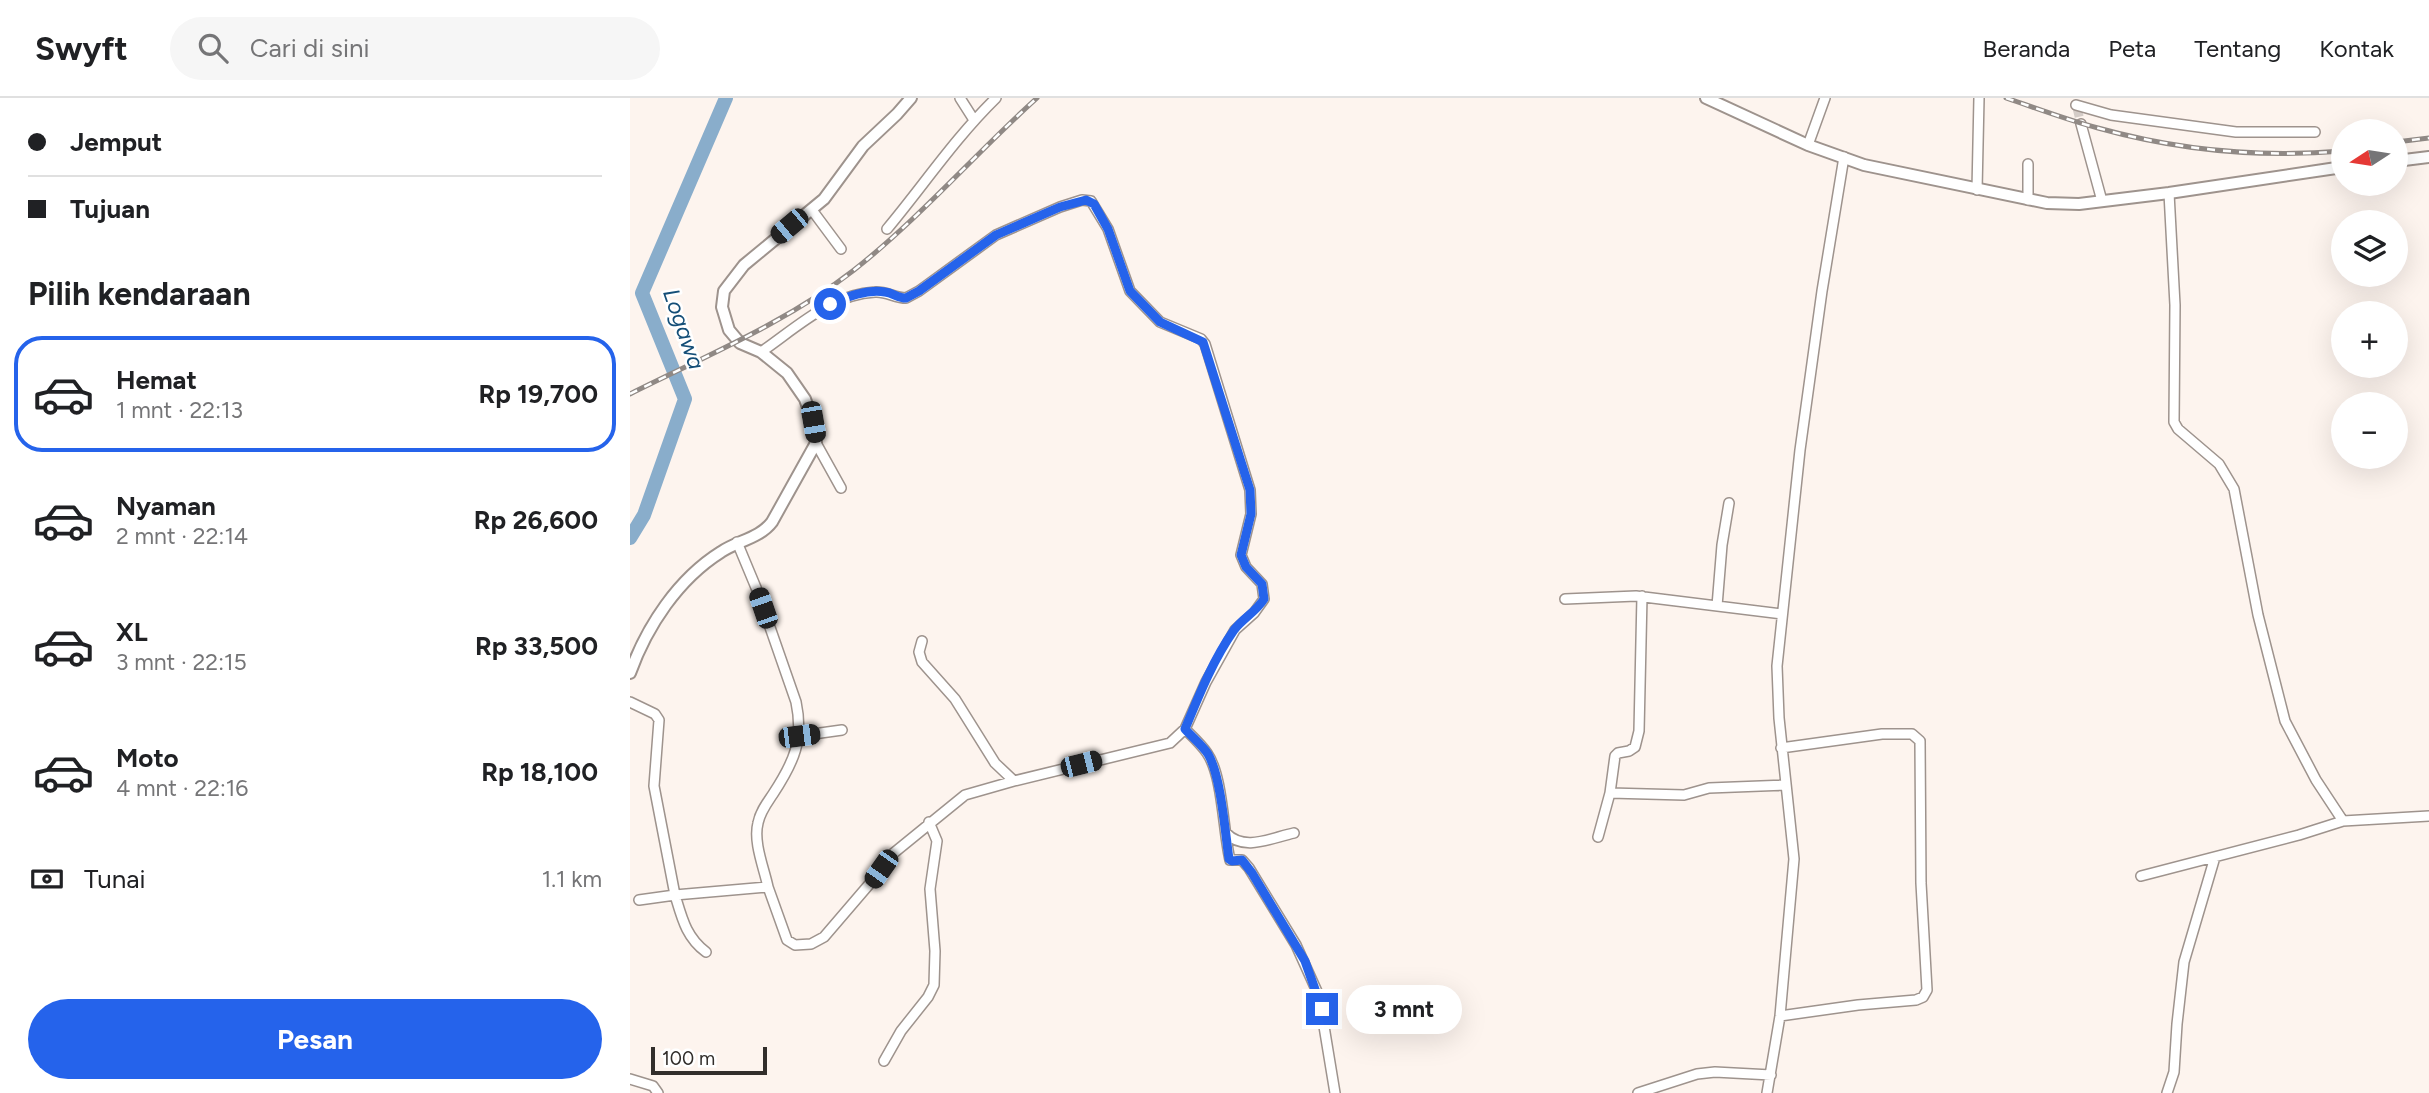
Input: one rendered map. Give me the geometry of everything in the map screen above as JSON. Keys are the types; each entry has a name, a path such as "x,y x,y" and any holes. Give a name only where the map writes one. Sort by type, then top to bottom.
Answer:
{"street":[{"path":"841,488 816,443 813,422 800,389 779,365 761,352 740,344 729,330 722,307 724,291 744,265 828,195 863,146 911,98"},
{"path":"960,98 974,120"},
{"path":"887,229 974,120 996,98"},
{"path":"1706,98 1808,145 1864,165 2052,204 2169,193 2331,169"},
{"path":"1808,145 1825,98"},
{"path":"1978,190 1979,98"},
{"path":"2076,104 2111,116 2236,132 2315,132"},
{"path":"2081,124 2102,201"},
{"path":"1768,1093 1780,1016 1794,859 1777,676 1800,450 1843,157"},
{"path":"2408,160 2429,157"},
{"path":"2028,164 2028,200"},
{"path":"2169,193 2175,305 2174,422 2181,432 2219,464 2234,489 2258,615 2286,721 2316,780 2343,821"},
{"path":"739,548 796,702 799,717 799,736 790,769 758,820 758,842 768,887 787,940 795,945 811,944 830,931 890,856 965,795 1163,747 1175,740 1185,729 1234,630 1254,613 1264,599 1262,584 1246,567 1241,555 1251,514 1250,490 1203,342 1160,322 1130,291 1108,229 1094,204 1086,200 996,235 906,298 877,292 844,298 830,304 761,352"},
{"path":"812,211 841,249"},
{"path":"630,673 654,623 670,599 708,561 739,548 772,523 816,443"},
{"path":"1717,606 1722,545 1730,503"},
{"path":"1565,598 1642,596 1782,614"},
{"path":"1598,837 1610,793 1615,757 1618,752 1629,751 1635,747 1639,731 1642,596"},
{"path":"922,641 919,652 922,662 955,699 995,763 1014,781"},
{"path":"630,702 655,714 659,720 654,786 674,895 688,935 706,952"},
{"path":"1185,729 1207,752 1210,759 1216,778 1230,860 1242,860 1249,868 1305,961 1321,1003 1335,1093"},
{"path":"799,736 842,730"},
{"path":"1780,1016 1858,1004 1916,1000 1923,997 1927,990 1920,883 1920,741 1912,734 1882,734 1782,748"},
{"path":"1610,793 1684,795 1709,788 1786,785"},
{"path":"2141,876 2343,821 2429,817"},
{"path":"884,1061 897,1037 934,985 935,951 930,889 937,841 929,822"},
{"path":"1225,831 1233,840 1243,844 1294,833"},
{"path":"2167,1093 2174,1072 2184,962 2215,857"},
{"path":"639,900 768,887"},
{"path":"1638,1093 1698,1074 1715,1072 1770,1075"},
{"path":"630,1079 653,1086 658,1093"}],"waterway":[{"name":"Logawa","path":"630,538 644,515 685,399 642,293 726,98"}],"tunnel":[{"path":"2077,108 2081,124"}],"railway":[{"path":"630,394 774,322 828,289 902,229 1037,98"},
{"path":"2006,98 2063,118 2158,142 2250,153 2331,152"},
{"path":"2408,141 2429,138"}],"route":[{"path":"830,304 856,294 872,292 885,292 904,299 996,235 1060,207 1086,200 1094,204 1108,229 1130,291 1160,322 1203,342 1250,490 1251,514 1242,546 1242,561 1262,584 1264,599 1254,613 1234,630 1220,653 1185,729 1207,752 1210,759 1216,778 1229,859 1242,860 1252,873 1305,961 1322,1009"}]}
